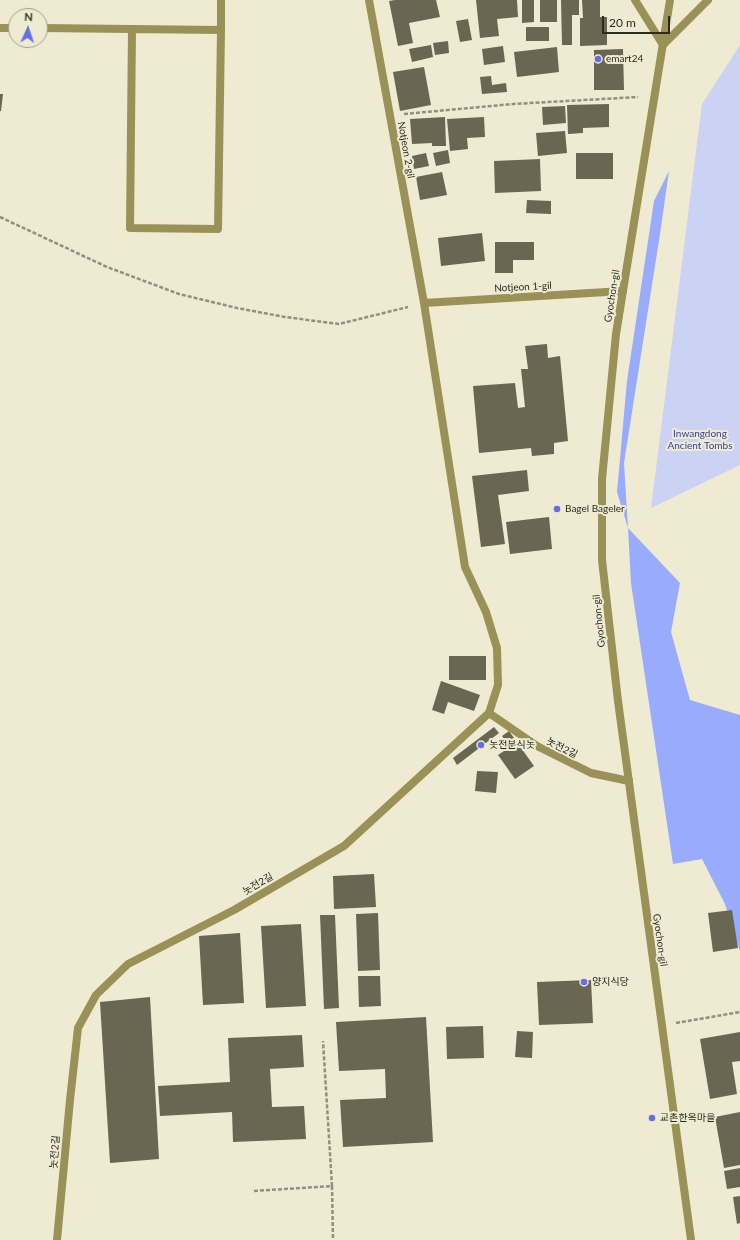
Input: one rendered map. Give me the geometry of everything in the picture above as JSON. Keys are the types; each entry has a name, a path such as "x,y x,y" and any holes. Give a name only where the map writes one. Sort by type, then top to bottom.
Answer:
{"street":[{"path":"132,29 130,228 218,229 221,0"},
{"name":"Notjeon 2-gil","path":"369,0 424,303 465,567 486,612 497,648 498,685 489,713"},
{"path":"635,0 663,45 708,0"},
{"name":"Gyochon-gil","path":"670,0 616,334 602,480 602,560 618,701 691,1240"},
{"path":"48,28 221,30"},
{"name":"Notjeon 1-gil","path":"424,303 623,291"},
{"name":"놋전2길","path":"57,1240 78,1028 96,995 128,964 234,910 344,846 489,713 537,746 591,774 629,781"}],"path":[{"path":"390,115 513,104 655,96"},
{"path":"0,217 108,267 179,294 236,308 285,317 339,324 424,303"},
{"path":"662,1026 740,1012"},
{"path":"323,1042 332,1186 333,1240"},
{"path":"254,1191 332,1186"}],"green space":[{"name":"Inwangdong Ancient Tombs","path":"740,45 740,465 651,508 702,104"}],"shaded area":[{"path":"669,171 624,463 628,528 617,492 627,381 654,201"},
{"path":"628,528 680,583 671,632 690,700 740,715 740,951 725,904 702,859 673,864 631,583"}],"building":[{"path":"436,0 440,17 409,23 413,43 398,46 389,1"},
{"path":"476,0 517,0 518,17 497,19 499,36 480,38"},
{"path":"522,0 534,0 534,22 522,23"},
{"path":"540,0 557,0 557,22 540,22"},
{"path":"561,0 579,0 579,15 572,15 572,45 562,45"},
{"path":"582,0 600,0 600,17 607,17 607,45 580,46 580,18 583,18"},
{"path":"468,19 472,40 460,42 456,21"},
{"path":"526,27 549,27 549,41 526,41"},
{"path":"448,41 449,53 435,55 433,43"},
{"path":"431,45 433,57 412,62 409,49"},
{"path":"503,46 505,62 484,65 482,49"},
{"path":"557,47 559,72 517,77 514,52"},
{"path":"623,49 624,90 594,90 594,50"},
{"path":"424,67 431,105 400,111 393,72"},
{"path":"491,76 492,85 506,83 507,92 482,94 480,77"},
{"path":"0,94 3,94 1,111 0,111"},
{"path":"609,104 609,127 583,128 583,133 568,134 567,105"},
{"path":"565,106 566,123 543,125 542,107"},
{"path":"445,117 446,146 432,146 432,143 412,144 410,119"},
{"path":"484,117 485,137 467,138 468,149 450,151 447,119"},
{"path":"565,131 567,153 538,156 536,133"},
{"path":"448,150 450,163 436,166 433,153"},
{"path":"426,153 429,166 414,169 412,156"},
{"path":"576,153 613,153 613,179 576,179"},
{"path":"540,159 541,191 495,193 494,161"},
{"path":"442,172 447,195 420,200 416,177"},
{"path":"527,200 551,201 551,214 526,213"},
{"path":"482,233 485,261 441,266 438,238"},
{"path":"495,242 534,242 534,260 513,260 513,273 495,273"},
{"path":"547,344 548,358 560,356 568,441 554,443 554,454 532,456 531,448 479,453 473,386 515,383 518,408 525,407 521,369 528,369 525,346"},
{"path":"527,470 529,491 498,495 505,544 481,547 472,476"},
{"path":"549,517 552,549 510,554 506,522"},
{"path":"449,656 486,656 486,680 449,680"},
{"path":"441,681 480,695 474,711 448,702 444,714 432,710"},
{"path":"494,727 499,733 457,765 453,758"},
{"path":"509,731 534,766 515,779 498,755 510,747 502,736"},
{"path":"477,771 498,772 496,793 475,791"},
{"path":"374,874 376,907 334,909 333,876"},
{"path":"732,910 738,948 713,952 708,913"},
{"path":"378,913 380,970 358,971 356,914"},
{"path":"320,915 335,915 339,1008 324,1009"},
{"path":"301,924 306,1006 266,1008 261,926"},
{"path":"240,933 244,1003 203,1005 199,936"},
{"path":"358,976 380,976 381,1006 359,1007"},
{"path":"591,980 593,1023 539,1025 537,982"},
{"path":"150,997 159,1159 110,1163 100,1002"},
{"path":"426,1017 433,1142 343,1147 340,1100 386,1098 385,1069 339,1071 336,1022"},
{"path":"483,1026 484,1058 447,1059 446,1027"},
{"path":"517,1031 533,1032 532,1058 515,1057"},
{"path":"740,1032 740,1061 732,1062 737,1094 710,1099 700,1039"},
{"path":"302,1035 304,1067 270,1069 272,1107 304,1106 306,1139 233,1142 232,1112 160,1116 158,1086 230,1082 228,1038"},
{"path":"740,1112 740,1165 724,1168 715,1117"},
{"path":"740,1168 740,1187 727,1189 724,1171"},
{"path":"740,1196 740,1223 737,1224 733,1197"}],"place":[{"name":"emart24","path":"598,59"},
{"name":"Bagel Bageler","path":"557,509"},
{"name":"놋전분식놋","path":"481,745"},
{"name":"양지식당","path":"584,982"},
{"name":"교촌한옥마을","path":"652,1118"}]}
